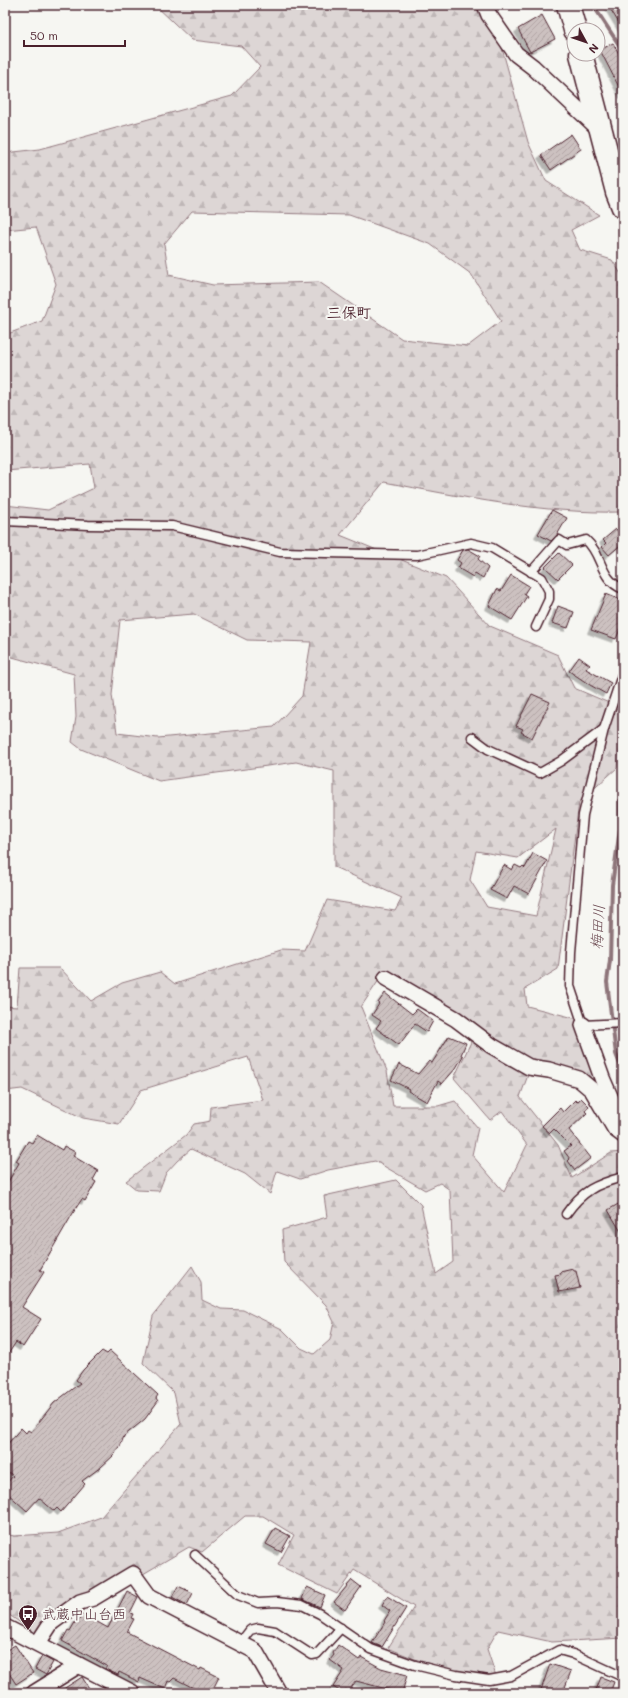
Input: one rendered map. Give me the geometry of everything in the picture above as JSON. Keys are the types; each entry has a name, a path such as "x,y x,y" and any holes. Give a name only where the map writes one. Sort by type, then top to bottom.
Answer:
{"street":[{"path":"485,5 489,15 516,54 533,67 601,130"},
{"path":"568,5 573,22"},
{"path":"583,62 617,192 623,206"},
{"path":"386,978 456,1019 492,1046 529,1067 549,1070 579,1078 592,1090 615,1129 623,1136"},
{"path":"583,1025 602,1078 622,1124 623,1136"},
{"path":"38,1643 51,1623 62,1614 80,1602 93,1598 133,1574 149,1596 255,1652 279,1693"},
{"path":"5,1627 133,1693"},
{"path":"34,1693 79,1665"}],"lane":[{"path":"5,521 88,525 172,526 280,552 417,555 471,543 492,548 542,578 549,592 549,599 536,627"},
{"path":"531,572 559,540 567,545 586,540 592,545 607,577 616,586 623,589"},
{"path":"620,1023 583,1025 570,986 571,952 583,815 604,729 623,672"},
{"path":"472,737 488,749 540,773 561,761 604,729"},
{"path":"566,1214 576,1200 601,1183 623,1177"},
{"path":"195,1555 238,1595 258,1603 277,1602 302,1605 320,1614 371,1649 414,1665 456,1675 489,1680 511,1676 559,1650 573,1654 623,1677"},
{"path":"240,1644 250,1630 258,1628 275,1631 312,1655 317,1654 341,1628"}],"green space":[{"path":"155,5 490,5 528,142 546,181 599,215 571,230 580,250 612,260 623,277 623,512 593,512 533,507 473,499 384,482 340,535 446,578 490,626 558,655 574,688 623,709 617,768 579,802 558,969 525,989 527,1006 578,1019 602,1087 586,1074 532,1064 520,1097 558,1145 572,1178 611,1153 623,1152 623,1638 552,1642 498,1630 487,1649 496,1676 445,1669 388,1648 414,1607 354,1570 337,1594 278,1565 294,1535 263,1516 245,1516 202,1552 189,1547 143,1574 134,1564 88,1594 48,1617 35,1633 5,1612 5,1534 14,1536 58,1533 101,1517 181,1424 174,1393 143,1363 153,1316 192,1266 201,1282 202,1300 221,1309 243,1310 282,1329 301,1348 314,1354 330,1340 334,1322 326,1305 284,1262 282,1230 327,1217 324,1196 396,1180 421,1205 436,1274 453,1262 450,1190 440,1183 425,1190 375,1161 328,1170 300,1179 277,1171 270,1194 245,1174 191,1149 166,1173 159,1191 137,1190 126,1181 186,1135 194,1124 210,1121 211,1107 263,1100 248,1057 141,1090 119,1124 83,1118 22,1089 5,1091 5,1006 17,1007 20,968 60,968 91,1001 122,983 160,972 175,984 281,950 305,951 327,900 395,911 402,898 334,867 334,771 296,762 159,781 81,749 72,742 76,717 74,674 5,655 5,505 48,510 94,488 90,464 5,471 5,335 42,321 56,284 36,227 5,230 5,153 40,149 232,96 260,67 241,46 192,40","holes":["192,211 349,215 430,244 471,274 501,321 468,346 402,339 319,282 213,285 169,275 164,244","194,614 247,640 311,642 302,696 274,727 158,738 117,733 112,695 120,620","556,829 536,916 487,907 470,880 476,851 518,858","385,971 439,999 454,1025 471,1042 454,1078 490,1120 502,1111 527,1145 504,1192 472,1155 478,1128 455,1101 438,1106 393,1106 387,1071 361,1007"]}],"building":[{"path":"608,5 623,5 623,30"},
{"path":"542,15 555,39 530,52 518,29"},
{"path":"613,43 623,61 623,95 606,62 606,47"},
{"path":"571,134 581,149 551,170 541,155"},
{"path":"552,510 567,518 557,535 551,541 538,534"},
{"path":"616,529 623,537 623,543 609,555 602,547 606,543 603,540"},
{"path":"468,549 480,556 478,559 488,568 483,578 475,573 473,577 458,568 461,563 457,560 463,550"},
{"path":"559,553 572,565 558,579 545,567"},
{"path":"511,575 529,586 524,594 527,596 512,620 489,606 497,589 501,591"},
{"path":"606,594 623,601 623,622 616,639 591,630"},
{"path":"558,606 574,612 568,628 552,623"},
{"path":"579,657 590,665 586,669 611,683 606,694 569,671"},
{"path":"532,694 550,702 532,738 521,732 523,729 516,726"},
{"path":"533,853 547,861 529,894 514,886 507,899 490,890 504,865 512,870 515,865 521,868 523,866 525,868"},
{"path":"385,993 412,1014 417,1009 433,1021 427,1032 415,1024 399,1045 376,1028 381,1021 372,1015"},
{"path":"449,1036 466,1043 461,1055 463,1056 456,1068 442,1084 438,1081 427,1102 408,1091 409,1089 391,1080 399,1064 418,1074 429,1061 432,1063"},
{"path":"581,1098 589,1106 585,1111 587,1113 569,1130 591,1158 575,1170 568,1161 570,1159 564,1151 571,1146 554,1129 550,1133 542,1126 560,1108 563,1112 575,1100 577,1102"},
{"path":"37,1135 62,1150 64,1146 75,1152 73,1156 98,1171 93,1180 96,1182 85,1201 82,1199 76,1208 40,1270 44,1272 22,1307 41,1319 23,1347 16,1342 5,1359 5,1187 19,1163 16,1161 28,1141 32,1143"},
{"path":"620,1203 623,1208 623,1235 608,1210"},
{"path":"573,1269 576,1271 580,1288 559,1292 555,1275 561,1274 560,1272"},
{"path":"102,1351 107,1354 110,1351 158,1395 156,1398 158,1401 145,1419 124,1436 120,1447 113,1456 82,1481 85,1484 61,1512 57,1508 54,1511 39,1498 27,1511 5,1491 5,1485 13,1476 5,1469 5,1447 21,1428 26,1433 28,1430 31,1432 54,1403 80,1383 76,1380 83,1370"},
{"path":"275,1528 290,1536 281,1552 266,1544"},
{"path":"352,1580 361,1587 345,1610 334,1602"},
{"path":"178,1586 193,1593 187,1605 172,1597"},
{"path":"307,1587 325,1595 320,1607 302,1599"},
{"path":"127,1591 138,1597 130,1613 133,1614 131,1618 134,1619 127,1632 200,1670 201,1668 219,1677 211,1693 203,1693 174,1678 170,1682 168,1681 165,1689 140,1678 139,1682 119,1672 118,1675 105,1669 107,1666 62,1641 68,1630 70,1631 77,1619 79,1620 83,1614 108,1628"},
{"path":"387,1596 406,1608 382,1647 372,1643 390,1611 382,1605"},
{"path":"15,1645 33,1673 16,1684 5,1667 5,1651"},
{"path":"338,1645 359,1660 361,1657 381,1668 407,1675 402,1693 356,1681 347,1693 343,1693 333,1687 344,1670 330,1660"},
{"path":"42,1656 53,1662 46,1675 35,1669"},
{"path":"550,1664 571,1671 563,1693 540,1693"},
{"path":"82,1677 92,1693 57,1693"},
{"path":"601,1677 614,1682 610,1693 595,1693"}],"waterway":[{"path":"593,5 623,51"},
{"name":"梅田川","path":"623,782 620,801 620,829 612,885 610,960 607,982 616,1054 623,1072"}],"place":[{"name":"武蔵中山台西","path":"28,1631"}],"district":[{"name":"三保町","path":"349,313"}]}
